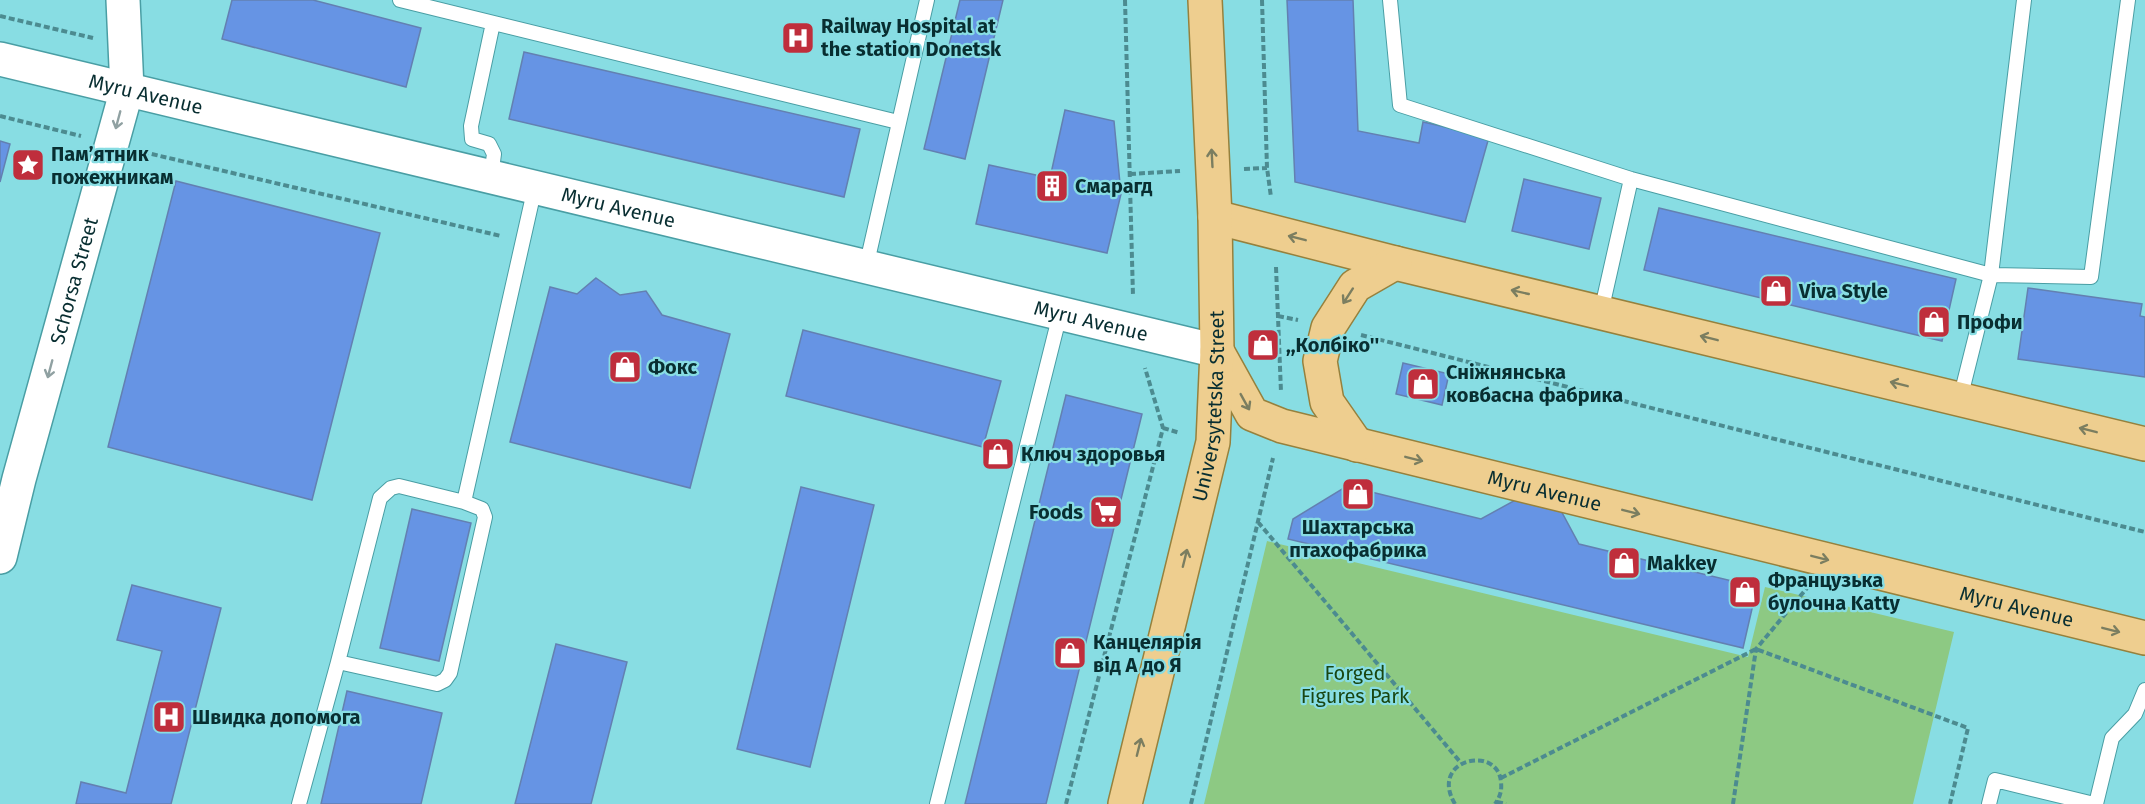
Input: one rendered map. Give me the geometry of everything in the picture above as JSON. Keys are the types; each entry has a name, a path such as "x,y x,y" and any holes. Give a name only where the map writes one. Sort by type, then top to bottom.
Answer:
{"main road":[{"name":"Universytetska Street","path":"1125,804 1213,442 1217,351 1215,217 1204,0"},
{"path":"1215,217 1395,263 2145,444"},
{"path":"1357,445 1327,402 1320,361 1328,327 1355,285 1395,263"},
{"name":"Myru Avenue","path":"1217,351 1252,414 1282,426 2145,638"}],"street":[{"name":"Schorsa Street","path":"0,557 14,478 127,89 123,0"},
{"name":"Myru Avenue","path":"0,59 1217,351"}],"lane":[{"path":"400,0 898,122"},
{"path":"866,267 927,0"},
{"path":"1390,0 1400,105 1631,179 1991,275 2091,277 2128,0"},
{"path":"1960,399 1991,275 2024,0"},
{"path":"491,176 494,154 489,144 472,139 471,126 494,23"},
{"path":"1601,312 1631,179"},
{"path":"464,502 535,187"},
{"path":"937,804 1060,314"},
{"path":"299,804 380,498 385,492 399,486 464,502 482,509 486,517 450,673 445,680 437,684 338,662"},
{"path":"1989,804 1995,780 2047,799 2095,804 2112,738 2135,714 2145,690"}],"path":[{"path":"1066,804 1163,428 1134,332 1125,0"},
{"path":"0,16 99,39"},
{"path":"0,116 523,241"},
{"path":"1278,316 2145,532"},
{"path":"1257,522 1461,763"},
{"path":"1501,778 1756,649 1810,586"},
{"path":"1733,804 1756,649"},
{"path":"1756,649 1968,728 1950,804"},
{"path":"1455,804 1450,795 1448,783 1452,773 1461,763 1473,760 1485,762 1495,768 1501,778 1501,792 1496,803 1506,804"}],"green space":[{"name":"Forged Figures Park","path":"1267,541 1748,657 1765,587 1954,632 1913,804 1204,804"}],"building":[{"path":"232,0 313,0 421,28 406,87 222,39"},
{"path":"960,0 1003,0 965,159 924,149"},
{"path":"1287,0 1353,0 1358,131 1419,143 1423,122 1489,137 1465,222 1295,182"},
{"path":"524,52 860,129 844,197 509,119"},
{"name":"Смарагд","path":"1065,110 1114,121 1121,194 1107,253 976,224 989,165 1050,178"},
{"path":"0,141 10,144 0,182"},
{"path":"1524,179 1601,198 1589,249 1512,231"},
{"path":"176,181 380,233 312,500 108,447"},
{"path":"1659,208 1956,279 1942,341 1644,270"},
{"name":"Фокс","path":"596,278 620,295 646,291 662,315 730,334 690,488 510,442 550,287 577,294"},
{"path":"2028,288 2142,304 2140,316 2145,317 2145,377 2018,359"},
{"path":"803,330 1001,381 983,447 786,396"},
{"name":"Сніжнянська ковбасна фабрика","path":"1403,363 1449,374 1442,405 1396,394"},
{"path":"1066,395 1142,414 1046,804 965,804"},
{"path":"1347,486 1481,519 1519,498 1559,507 1579,544 1757,587 1743,648 1288,539 1293,519"},
{"path":"801,487 874,505 810,767 737,749"},
{"path":"412,509 471,523 439,661 380,648"},
{"name":"Швидка допомога","path":"132,585 221,608 171,804 76,804 81,782 126,793 162,651 117,640"},
{"path":"556,644 627,662 591,804 515,804"},
{"path":"347,691 442,713 421,804 321,804"}],"place":[{"name":"Railway Hospital at the station Donetsk","path":"798,38"},
{"name":"Памʼятник пожежникам","path":"28,165"},
{"name":"Смарагд","path":"1052,186"},
{"name":"Viva Style","path":"1776,291"},
{"name":"Профи","path":"1934,322"},
{"name":",,Колбіко''","path":"1263,345"},
{"name":"Фокс","path":"625,367"},
{"name":"Сніжнянська ковбасна фабрика","path":"1423,384"},
{"name":"Ключ здоровья","path":"998,454"},
{"name":"Шахтарська птахофабрика","path":"1358,494"},
{"name":"Foods","path":"1106,512"},
{"name":"Makkey","path":"1624,563"},
{"name":"Французька булочна Katty","path":"1745,592"},
{"name":"Канцелярія від А до Я","path":"1070,653"},
{"name":"Швидка допомога","path":"169,717"}]}
